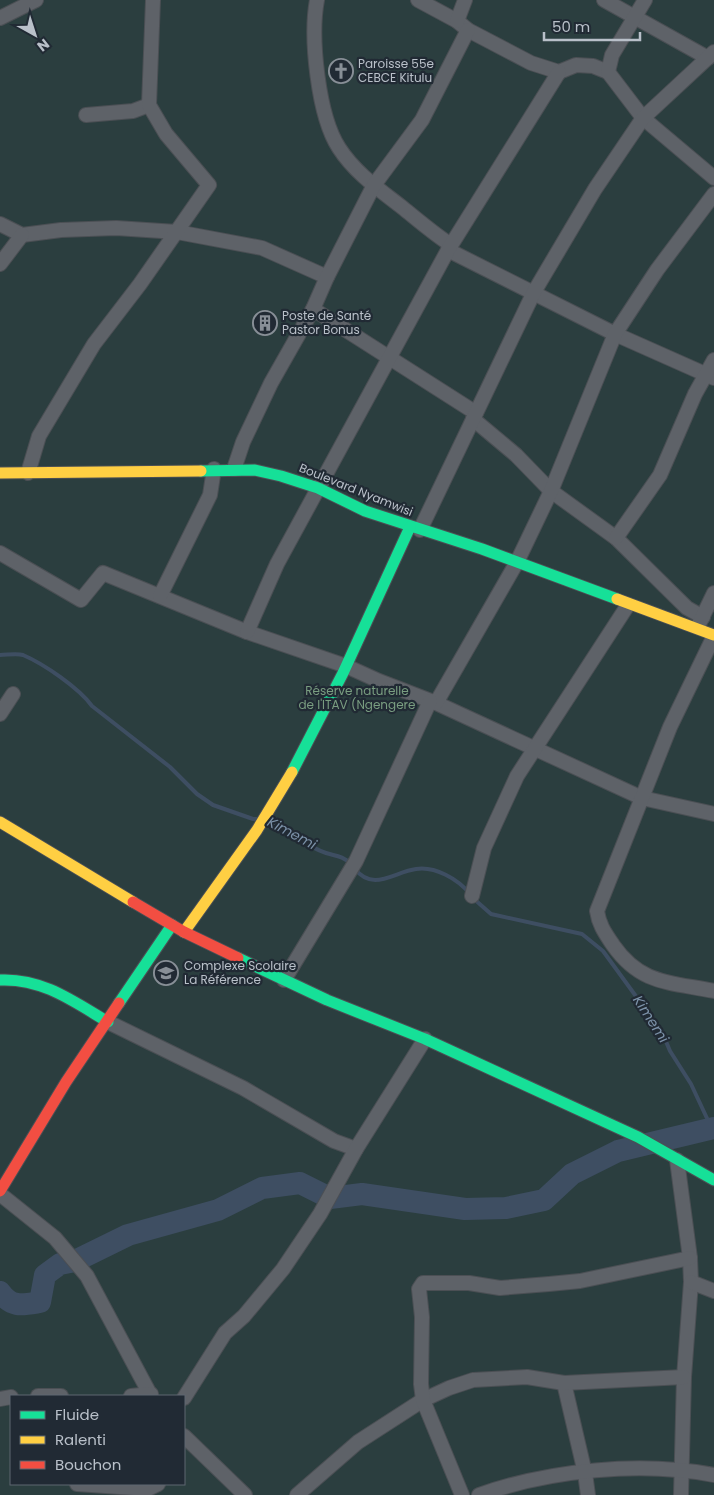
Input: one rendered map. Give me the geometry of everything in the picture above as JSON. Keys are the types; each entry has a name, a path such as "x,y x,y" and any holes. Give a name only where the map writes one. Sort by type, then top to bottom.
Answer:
{"street":[{"path":"0,18 15,5 36,0"},
{"path":"28,473 39,436 94,344 177,232 209,185 166,134 149,105 153,0"},
{"path":"317,0 313,18 314,50 324,108 338,147 354,166 450,247 615,334 709,376"},
{"path":"418,0 531,63 559,72 576,66 593,66 608,72 643,118 714,178"},
{"path":"234,469 243,442 271,384 313,308 374,184 422,120 462,26 465,0"},
{"path":"184,932 267,814 328,705 415,529 475,416 534,292 595,189 643,118 711,55 604,0"},
{"path":"608,72 612,55 645,0"},
{"path":"247,632 277,564 450,247 559,72"},
{"path":"86,115 133,111 149,105"},
{"path":"284,980 356,861 433,702 517,562 552,491 615,334 657,270 714,194"},
{"path":"0,224 22,235 61,230 116,228 177,232 262,248 327,277"},
{"path":"0,264 22,235"},
{"path":"313,308 475,416 552,491 616,538 700,623 714,593"},
{"path":"616,538 660,475 709,376 714,360"},
{"path":"160,596 210,495 214,469"},
{"name":"Boulevard Nyamwisi","path":"0,473 172,473 214,469 255,470 318,488 348,504 415,529 517,562 628,605 700,623 714,636"},
{"path":"0,554 81,600 103,573 247,632 346,666 433,702 642,798 714,814"},
{"path":"472,896 484,848 517,776 628,605"},
{"path":"714,636 670,726 597,911 600,926 622,957 639,972 654,980 714,991"},
{"path":"0,714 13,694"},
{"path":"0,822 184,932 327,1000 425,1039 638,1137 714,1180"},
{"path":"151,1395 87,1276 68,1253 35,1221 0,1192 66,1082 172,925"},
{"path":"0,980 20,979 34,982 108,1022 243,1088 334,1141 356,1148"},
{"path":"185,1396 225,1333 244,1316 283,1269 320,1214 339,1183 356,1148 425,1039"},
{"path":"677,1160 690,1258 691,1282 684,1377 681,1495"},
{"path":"462,1495 423,1400 421,1384 422,1316 419,1289 423,1282 469,1283 500,1288 548,1284 580,1281 690,1258"},
{"path":"691,1282 714,1292"},
{"path":"297,1495 358,1442 423,1400 473,1380 527,1377 564,1383 684,1377"},
{"path":"564,1383 586,1473 588,1495"},
{"path":"185,1437 244,1495"},
{"path":"479,1495 534,1478 629,1469 682,1469 714,1475"},
{"path":"90,1485 157,1488"}],"green space":[{"name":"Réserve naturelle de l'ITAV (Ngengere","path":"0,0 714,0 714,1495 0,1495"}],"waterway":[{"name":"Kimemi","path":"0,655 23,655 51,670 70,684 92,706 170,767 197,794 213,805 257,819"},
{"name":"Kimemi","path":"270,821 318,850 342,858 351,864"},
{"name":"Kimemi","path":"355,869 362,876 376,880 416,869 431,870 453,879 470,894"},
{"name":"Kimemi","path":"474,899 491,914 582,934 603,951 662,1032 670,1051 691,1084 712,1129"},
{"path":"0,1292 13,1303 40,1302 45,1275 60,1264 75,1261 128,1235 218,1210 262,1188 300,1183 330,1198 362,1194 465,1209 506,1208 544,1200 572,1174 618,1151 714,1128"}],"traffic: fast":[{"path":"201,471 255,470 281,476 318,488 365,511 482,549 617,599"},
{"path":"292,772 343,673 410,527"},
{"path":"119,1003 172,925"},
{"path":"238,958 327,1000 425,1039 638,1137 714,1180"},
{"path":"0,980 30,983 57,992 108,1022"}],"traffic: slow":[{"path":"0,473 201,471"},
{"path":"617,599 714,635"},
{"path":"184,932 257,830 292,772"},
{"path":"0,822 133,902"}],"traffic: jam":[{"path":"133,902 184,932 238,958"},
{"path":"0,1191 66,1082 119,1003"}],"place":[{"name":"Paroisse 55e CEBCE Kitulu","path":"341,71"},
{"name":"Poste de Santé Pastor Bonus","path":"265,323"},
{"name":"Complexe Scolaire La Référence","path":"166,973"}]}
